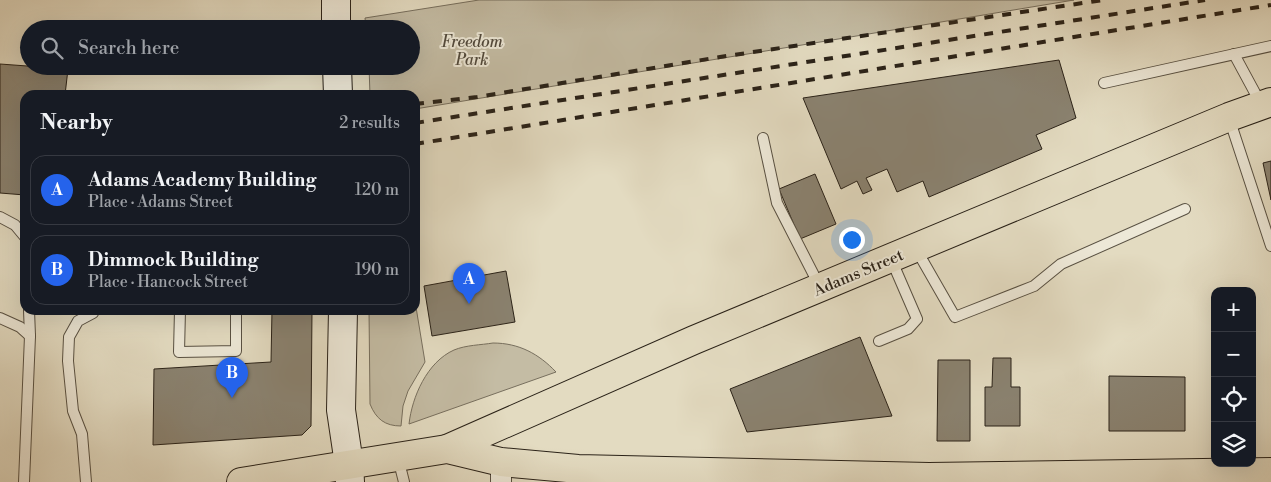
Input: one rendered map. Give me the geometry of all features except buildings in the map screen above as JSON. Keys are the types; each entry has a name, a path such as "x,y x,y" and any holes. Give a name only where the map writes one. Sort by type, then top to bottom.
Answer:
{"main road":[{"name":"Adams Street","path":"447,449 694,340 1229,117 1266,104"},
{"path":"240,482 401,469 447,449 501,472 578,469 681,477 930,480 1121,478 1271,472"}],"street":[{"path":"336,0 336,20"},
{"path":"343,315 340,410 349,473"}],"lane":[{"path":"1104,83 1271,46"},
{"path":"1234,54 1266,104"},
{"path":"1229,117 1271,246"},
{"path":"763,138 777,203 820,288"},
{"path":"916,248 955,317 1034,286 1061,264 1184,209"},
{"path":"0,218 15,225 20,231"},
{"path":"879,341 908,329 917,319 891,258"},
{"path":"24,482 29,315"},
{"path":"86,482 82,434 73,411 68,360 69,337 78,322 90,315"},
{"path":"180,315 179,352 236,351 236,315"},
{"path":"0,318 20,327 30,336"}],"green space":[{"name":"Freedom Park","path":"479,0 1074,0 420,108 420,90 370,90 369,75 420,75 420,20 365,20 365,18"},
{"path":"369,315 417,315 425,362 408,391 403,406 401,426 390,425 382,421 375,414 370,404"},
{"path":"493,343 520,347 543,360 556,372 409,424 417,392 422,381 436,363 459,348"}],"railway":[{"path":"420,103 477,97 720,57 1103,0"},
{"path":"420,122 1205,0"},
{"path":"420,143 1271,5"}],"place":[{"name":"Adams Academy Building","path":"469,304"},
{"name":"Dimmock Building","path":"232,398"}]}
